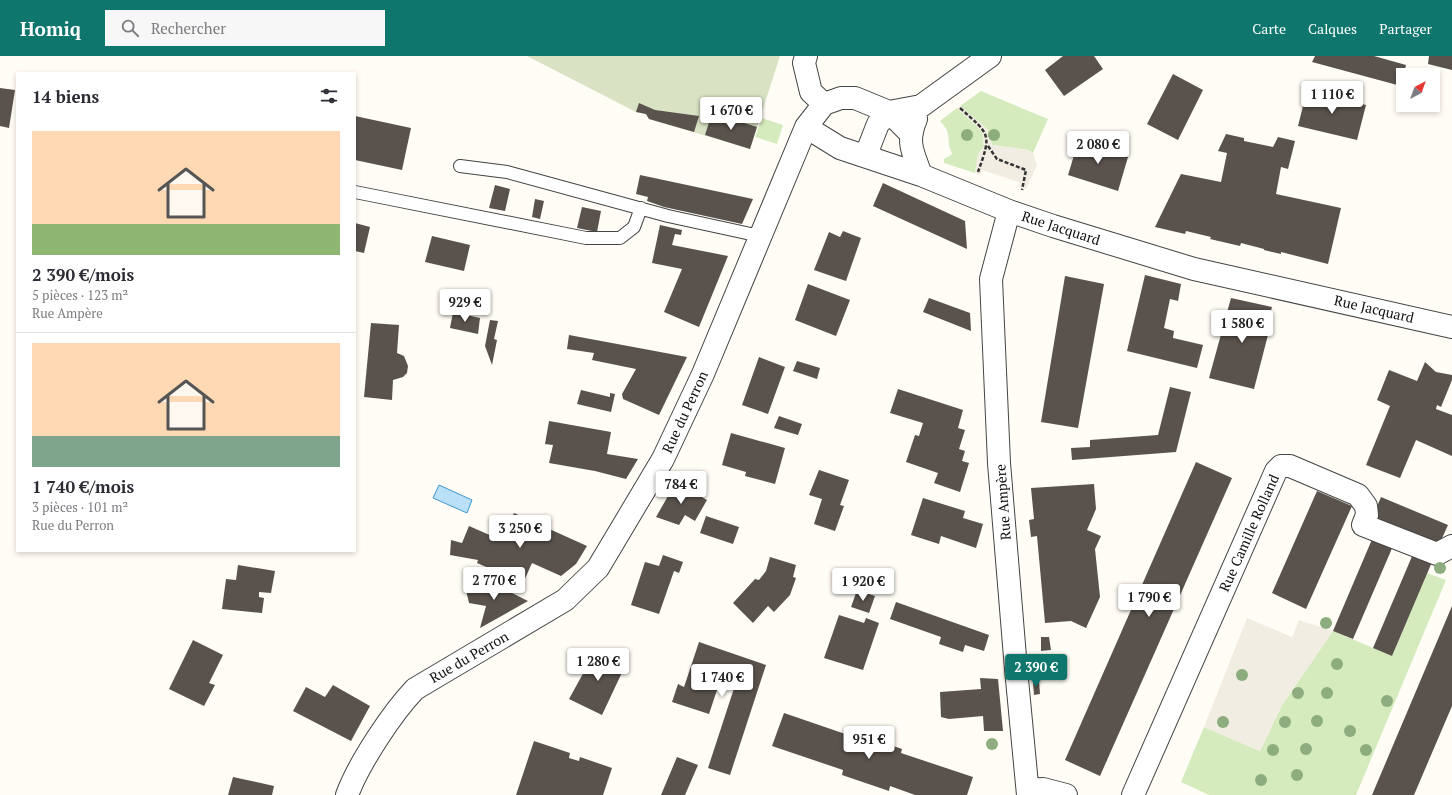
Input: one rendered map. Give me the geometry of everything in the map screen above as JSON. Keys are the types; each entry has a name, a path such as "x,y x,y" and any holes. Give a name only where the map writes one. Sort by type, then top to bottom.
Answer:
{"street":[{"path":"806,56 804,63 811,92 824,104"},
{"path":"870,158 869,148 878,124 889,112 921,106 990,56"},
{"path":"806,127 824,104 841,98 855,98 889,112 910,133"},
{"path":"921,106 910,133 911,148 921,175"},
{"name":"Rue Jacquard","path":"806,127 840,148 921,175 1009,211 1053,226 1194,269 1452,327"},
{"name":"Rue du Perron","path":"347,795 361,766 400,705 415,689 565,600 598,568 663,459 703,374 806,127"},
{"name":"Rue Ampère","path":"1009,211 991,279 1000,463 1028,792"},
{"name":"Rue Camille Rolland","path":"1133,795 1276,471 1280,466 1290,466 1358,495 1366,506 1367,515 1364,525 1438,554 1452,546"},
{"path":"1028,792 1042,789 1066,795"}],"lane":[{"path":"460,166 507,172 641,208 760,236"},
{"path":"356,192 586,238 620,238 634,227 641,208"}],"path":[{"path":"957,105 982,126 988,146 997,159 1026,170 1022,192"},
{"path":"977,176 988,146"}],"green space":[{"path":"527,56 780,56 750,149 649,119 646,114 636,112"},
{"path":"981,91 1048,119 1033,153 1028,150 992,145 987,129 960,106"},
{"path":"957,108 982,131 984,146 978,154 975,173 944,163 944,159 952,153 949,145 947,130 940,121"},
{"path":"762,118 783,125 777,144 755,137"},
{"path":"1427,573 1446,580 1356,795 1209,795 1181,782 1204,727 1260,751 1282,705 1333,631 1392,656"}],"shaded area":[{"path":"960,106 987,129 992,145 1028,150 1033,153 1037,165 1026,189 1018,187 1019,182 982,170 980,175 975,173 978,154 984,146 982,131 957,108"},
{"path":"1247,618 1292,637 1299,620 1333,631 1282,705 1260,751 1204,727"}],"water":[{"path":"439,485 472,500 467,513 433,498"}],"building":[{"path":"1063,56 1094,56 1103,69 1064,96 1045,70"},
{"path":"1315,56 1374,56 1406,65 1405,68 1396,68 1396,85 1312,62"},
{"path":"1429,56 1452,56 1452,70 1428,64"},
{"path":"1173,74 1203,90 1178,140 1147,124"},
{"path":"0,88 15,90 9,128 0,126"},
{"path":"1307,90 1366,105 1357,140 1298,126"},
{"path":"639,103 655,110 699,116 694,132 649,119 646,114 636,112"},
{"path":"712,113 757,127 750,149 705,135"},
{"path":"356,116 411,128 402,170 356,160"},
{"path":"1226,134 1244,138 1244,141 1273,147 1278,137 1295,141 1288,169 1281,167 1276,194 1341,208 1328,264 1281,252 1281,254 1264,250 1241,243 1240,246 1210,239 1211,237 1186,231 1185,234 1155,227 1181,174 1221,182 1227,153 1218,151"},
{"path":"1079,139 1128,157 1118,191 1068,175"},
{"path":"640,175 753,199 742,224 664,207 647,201 648,197 636,194"},
{"path":"883,183 965,221 967,249 873,206"},
{"path":"495,185 510,189 505,211 489,208"},
{"path":"535,199 544,201 540,219 532,217"},
{"path":"582,207 601,211 597,232 577,228"},
{"path":"356,223 370,227 364,253 356,251"},
{"path":"660,225 682,230 681,235 675,234 672,245 728,256 699,327 664,312 682,269 652,263"},
{"path":"843,231 861,238 846,281 814,270 829,232 840,237"},
{"path":"432,236 470,245 464,271 425,262"},
{"path":"1145,275 1181,284 1178,301 1170,299 1164,328 1174,331 1173,338 1203,345 1197,368 1127,351"},
{"path":"1065,276 1104,284 1078,428 1041,422"},
{"path":"808,284 850,300 836,336 795,320"},
{"path":"929,298 970,313 971,331 923,312"},
{"path":"1231,298 1272,307 1266,329 1269,331 1254,389 1209,378"},
{"path":"453,312 480,318 478,334 450,328"},
{"path":"490,320 498,321 494,339 497,340 492,365 485,346"},
{"path":"371,323 399,325 397,353 404,356 408,366 407,373 403,377 393,380 392,400 364,397"},
{"path":"569,335 687,357 659,415 623,399 622,394 636,369 592,360 594,353 567,349"},
{"path":"759,357 785,367 768,414 742,405"},
{"path":"797,361 820,368 817,379 793,371"},
{"path":"1425,362 1436,372 1452,375 1452,380 1441,407 1437,405 1436,409 1452,415 1452,456 1416,440 1400,478 1366,465 1390,406 1377,400 1389,370 1417,381"},
{"path":"1170,387 1191,392 1176,452 1072,460 1071,448 1090,447 1090,440 1158,435"},
{"path":"898,389 963,410 958,428 965,430 959,449 965,451 962,461 969,463 960,492 934,483 938,473 906,462 915,435 919,436 923,423 890,413"},
{"path":"581,390 610,397 610,393 615,394 611,412 577,404"},
{"path":"779,416 802,424 798,435 774,428"},
{"path":"549,421 611,432 607,454 638,459 626,479 595,471 549,463 553,445 545,444"},
{"path":"731,433 785,448 775,484 745,476 746,472 722,465"},
{"path":"1196,462 1232,478 1100,776 1065,760"},
{"path":"819,470 849,480 840,505 844,506 835,531 814,524 822,499 809,495"},
{"path":"676,482 707,500 695,521 685,515 679,525 656,517"},
{"path":"1094,484 1096,509 1087,530 1101,536 1095,549 1100,597 1086,628 1071,621 1045,623 1037,536 1031,537 1029,520 1034,519 1031,488"},
{"path":"1317,491 1352,506 1306,609 1272,593"},
{"path":"1381,497 1448,525 1439,545 1373,516"},
{"path":"923,498 965,511 963,518 983,524 976,548 941,536 939,544 911,535"},
{"path":"514,513 587,546 576,564 561,576 532,563 523,583 477,563 478,560 450,555 451,540 462,543 469,526 501,540"},
{"path":"706,516 739,527 733,544 700,533"},
{"path":"1373,537 1393,546 1353,639 1333,631"},
{"path":"1413,554 1432,562 1392,656 1373,648"},
{"path":"663,555 683,562 679,573 674,571 659,614 631,605 645,562 659,566"},
{"path":"770,557 796,565 793,577 796,578 790,595 774,612 768,606 753,623 733,603 755,579 759,580 766,571"},
{"path":"238,565 275,571 271,593 259,592 259,597 264,598 262,613 222,609 226,579 236,580"},
{"path":"490,582 528,601 480,628 486,606 469,603 466,590"},
{"path":"857,590 875,596 869,613 851,607"},
{"path":"896,602 989,635 984,651 965,645 963,652 939,644 941,637 890,619"},
{"path":"1452,606 1452,706 1414,795 1372,795"},
{"path":"839,615 864,623 866,618 879,623 863,670 824,658"},
{"path":"1041,637 1049,637 1051,650 1041,651"},
{"path":"193,640 223,655 209,683 215,685 204,706 169,689"},
{"path":"699,642 766,665 730,775 708,768 740,670 725,666 709,714 672,702 678,684 684,687"},
{"path":"596,650 626,664 602,715 569,699"},
{"path":"980,678 998,679 1003,731 984,731 983,716 949,719 941,717 940,692 981,689"},
{"path":"1039,681 1040,694 1034,695 1033,682"},
{"path":"333,685 370,706 351,741 293,711 306,687 325,697"},
{"path":"784,713 854,737 856,733 902,749 901,753 973,777 967,795 915,795 890,786 889,791 842,775 843,770 772,746"},
{"path":"534,741 570,753 569,758 579,761 580,757 612,768 603,795 516,795"},
{"path":"677,757 698,765 685,795 661,795"},
{"path":"233,777 274,786 272,795 228,795"}]}
